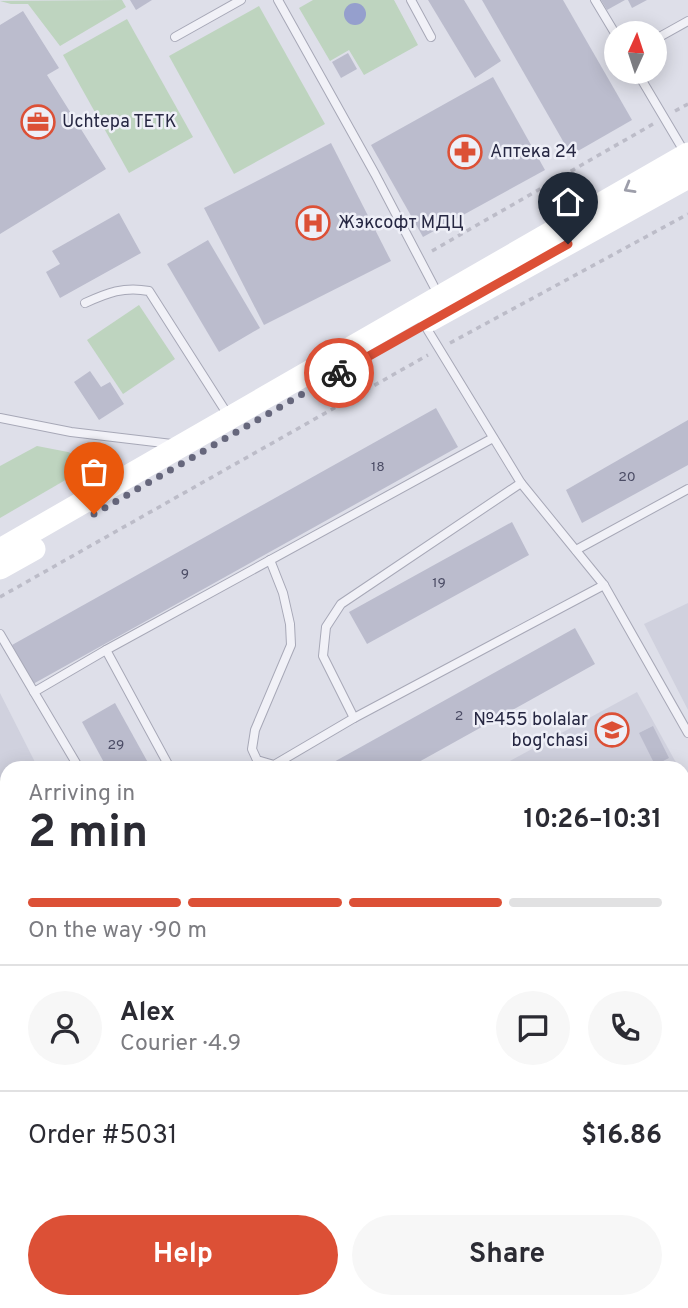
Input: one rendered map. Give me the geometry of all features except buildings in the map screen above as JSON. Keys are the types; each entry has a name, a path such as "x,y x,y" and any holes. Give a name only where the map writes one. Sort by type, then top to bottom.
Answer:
{"main road":[{"path":"0,550 439,298 687,162"},
{"path":"0,568 424,324 687,162"}],"lane":[{"path":"175,37 241,0"},
{"path":"278,0 439,298"},
{"path":"411,0 431,37"},
{"path":"596,0 608,21"},
{"path":"667,32 688,20"},
{"path":"644,84 687,162"},
{"path":"85,303 116,290 149,291 229,418"},
{"path":"424,324 521,483 604,585 688,733"},
{"path":"0,418 71,432 182,445"},
{"path":"34,692 493,438"},
{"path":"354,718 323,656 326,627 341,604 521,483"},
{"path":"576,550 688,489"},
{"path":"260,761 257,760 252,749 255,730 291,645 290,624 283,593 270,560"},
{"path":"281,761 354,718 604,585"},
{"path":"0,634 75,761"},
{"path":"106,650 166,761"}],"path":[{"path":"419,258 688,104"},
{"path":"0,597 440,349 688,214"}],"shaded area":[{"path":"688,603 688,710 644,624"},
{"name":"№455 bolalar bog'chasi","path":"637,692 675,761 510,761"},
{"path":"0,693 34,761 0,761"}],"green space":[{"path":"122,0 126,7 60,46 28,4 0,1"},
{"path":"313,0 394,0 418,45 364,75 349,50 330,61 299,8"},
{"path":"259,6 325,124 234,174 169,56"},
{"path":"127,19 193,137 129,173 63,55"},
{"path":"139,305 175,359 123,394 87,340"},
{"path":"37,446 68,452 93,464 0,518 0,466"}],"water":[{"path":"355,3 363,6 366,14 363,22 355,25 347,22 344,14 347,6"}],"way so far":[{"path":"94,514 339,373"}],"place":[{"name":"Uchtepa TETK","path":"38,122"},
{"name":"Аптека 24","path":"465,152"},
{"name":"Жэксофт МДЦ","path":"313,223"},
{"name":"№455 bolalar bog'chasi","path":"612,730"}],"route":[{"path":"339,373 568,244"}]}
